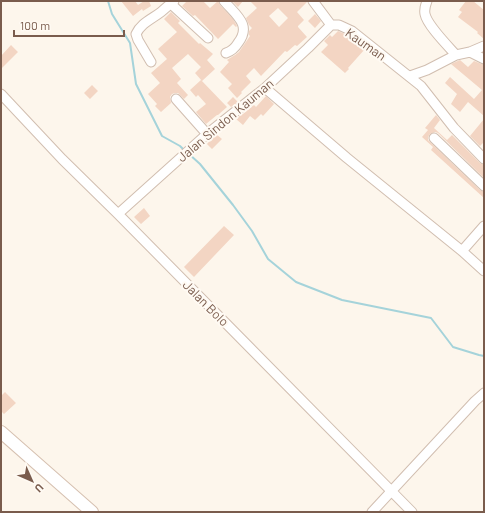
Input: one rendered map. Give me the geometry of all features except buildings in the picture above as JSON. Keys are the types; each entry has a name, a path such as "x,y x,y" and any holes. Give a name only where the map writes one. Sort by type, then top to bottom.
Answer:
{"street":[{"path":"224,1 243,24 245,30 236,46 231,51 226,53"},
{"name":"Kauman","path":"313,1 331,25 339,25 352,31 421,86 454,128 484,158"},
{"path":"427,1 424,7 428,22 456,55"},
{"path":"151,62 136,34 138,29 147,21 161,12 172,2 208,38"},
{"name":"Jalan Sindon Kauman","path":"118,214 207,134 265,88 331,25"},
{"path":"410,76 428,70 456,55 470,52 484,46"},
{"path":"470,52 484,59"},
{"path":"421,86 428,70"},
{"path":"265,88 462,251 484,271"},
{"name":"Jalan Bolo","path":"1,94 62,159 412,512"},
{"path":"176,99 207,134"},
{"path":"434,138 484,186"},
{"path":"462,251 484,226"},
{"path":"372,512 484,393"},
{"path":"1,432 92,512"}],"waterway":[{"path":"108,1 112,14 130,43 136,84 162,136 180,146 184,150"},
{"path":"189,154 200,164 233,205 252,231 268,259 296,282 342,300 431,318 453,347 484,356"}]}
